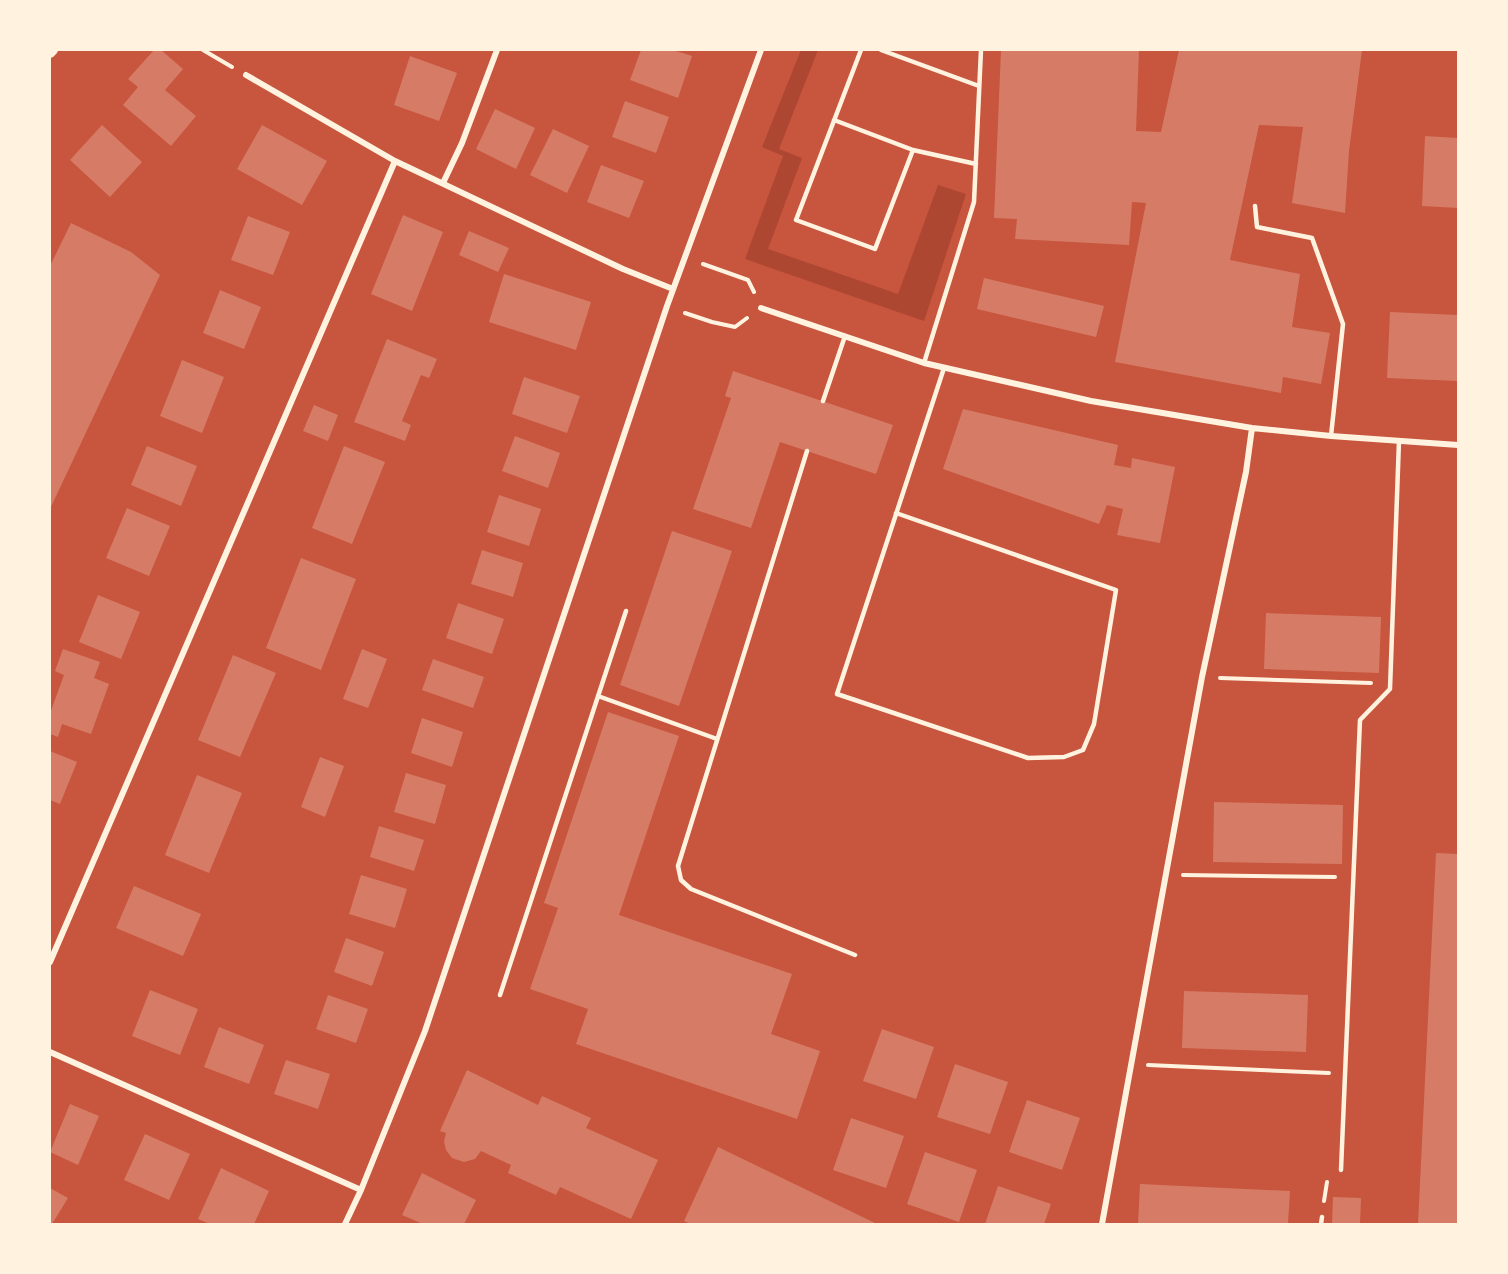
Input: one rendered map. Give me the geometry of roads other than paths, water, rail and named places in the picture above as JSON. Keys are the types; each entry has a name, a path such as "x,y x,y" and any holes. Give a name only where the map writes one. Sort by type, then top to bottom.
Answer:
{"street":[{"path":"50,53 53,50"},
{"path":"443,183 462,143 497,50"},
{"path":"345,1224 361,1190 425,1030 667,306 761,50"},
{"path":"246,75 395,161 623,269 673,289"},
{"path":"50,962 395,161"},
{"path":"761,308 924,363 1091,402 1252,428 1458,445"},
{"path":"1102,1224 1202,677 1246,472 1252,428"},
{"path":"50,1052 361,1190"}],"lane":[{"path":"861,50 796,220 875,249 913,150"},
{"path":"881,50 979,86"},
{"path":"924,363 974,202 981,50"},
{"path":"834,120 913,150 976,164"},
{"path":"1255,206 1257,227 1311,238 1342,324 1331,436"},
{"path":"823,401 845,336"},
{"path":"896,513 1116,590 1094,724 1083,750 1064,757 1028,758 837,694 896,513 944,368"},
{"path":"1341,1170 1360,720 1390,689 1399,441"},
{"path":"807,451 678,866 681,879 691,890 855,955"},
{"path":"500,995 626,611"},
{"path":"598,696 717,739"},
{"path":"1321,1224 1322,1217"}]}
